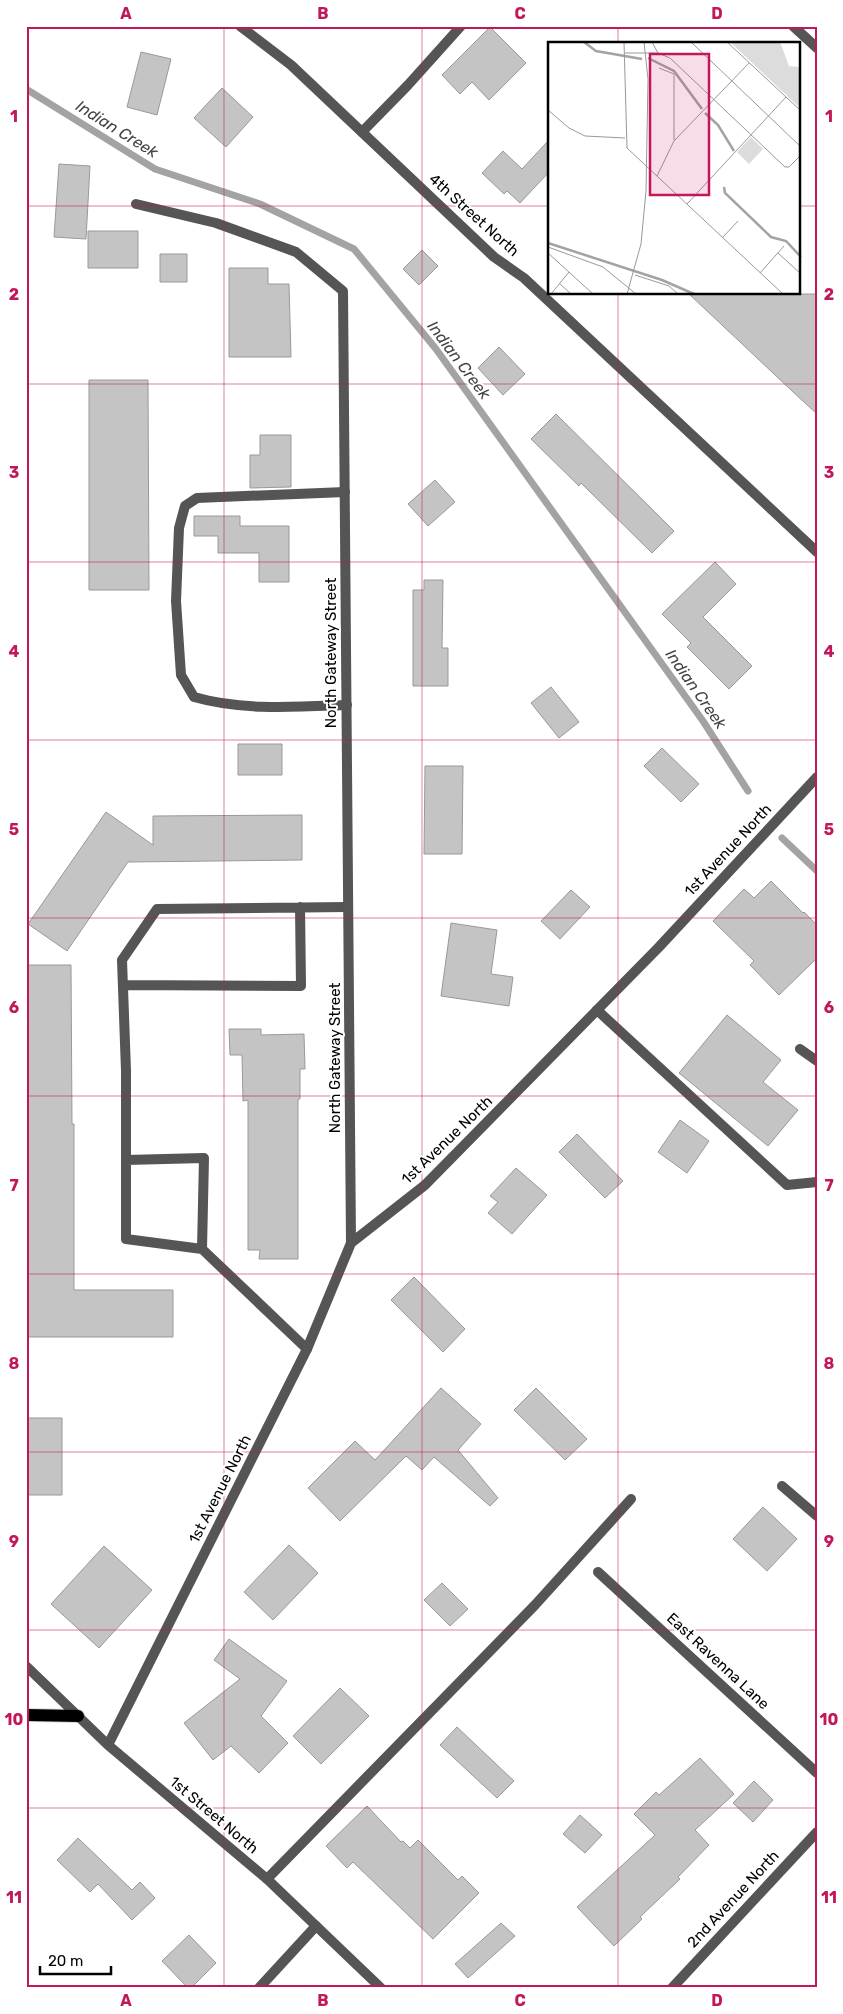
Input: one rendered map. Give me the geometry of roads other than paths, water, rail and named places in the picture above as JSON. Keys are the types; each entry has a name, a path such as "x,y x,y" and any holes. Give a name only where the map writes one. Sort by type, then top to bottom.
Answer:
{"main road":[{"path":"26,1715 78,1716"}],"street":[{"name":"4th Street North","path":"240,26 291,64 494,256 524,278 817,552"},
{"path":"362,132 408,85 461,26"},
{"path":"793,26 817,48"},
{"name":"North Gateway Street","path":"136,204 216,223 296,252 343,291 351,1243"},
{"path":"345,492 198,498 185,506 179,528 176,601 181,675 194,697 218,704 282,707 347,705"},
{"name":"1st Avenue North","path":"108,1745 307,1349 351,1243 426,1185 659,947 817,777"},
{"path":"124,985 301,986 300,907"},
{"path":"307,1349 202,1249 126,1239 124,985 122,960 157,909 348,907"},
{"path":"597,1010 787,1185 817,1182"},
{"path":"800,1049 817,1061"},
{"path":"126,1160 204,1158 202,1249"},
{"path":"782,1486 817,1516"},
{"path":"267,1880 534,1605 631,1499"},
{"name":"East Ravenna Lane","path":"598,1572 817,1772"},
{"name":"1st Street North","path":"26,1666 108,1745 267,1880 381,1988"},
{"name":"2nd Avenue North","path":"672,1988 817,1832"},
{"path":"259,1988 316,1926"}],"waterway":[{"name":"Indian Creek","path":"26,89 155,169 260,204 354,249 436,349 703,721 748,791"},
{"name":"Indian Creek","path":"782,838 817,871"}]}
